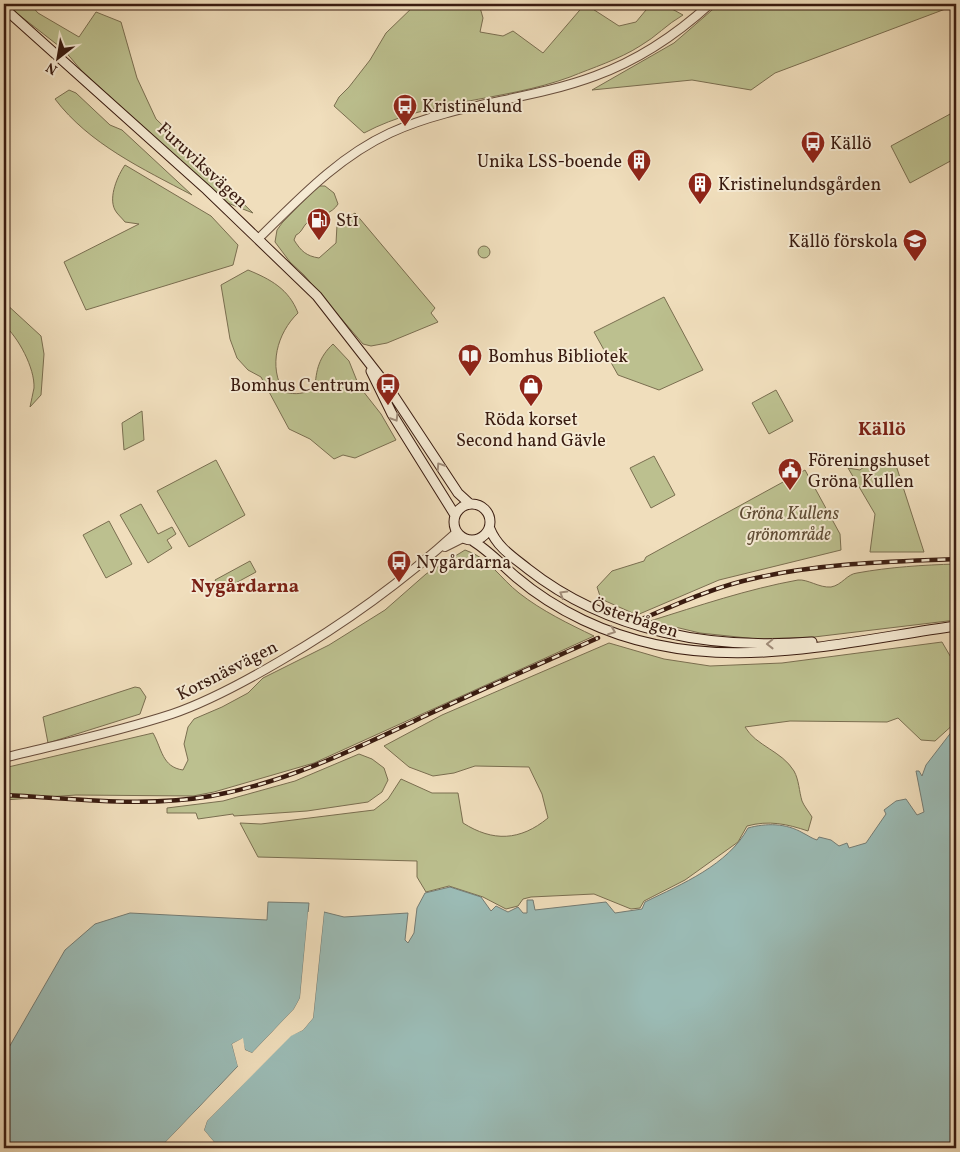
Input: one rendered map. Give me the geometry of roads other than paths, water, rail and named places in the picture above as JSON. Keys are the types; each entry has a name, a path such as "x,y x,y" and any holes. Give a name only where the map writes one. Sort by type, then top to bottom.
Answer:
{"main road":[{"name":"Furuviksvägen","path":"4,8 207,190 317,296 388,387 458,493 470,504"},
{"name":"Furuviksvägen","path":"366,359 392,414 455,515"},
{"path":"470,504 479,505 487,511 491,520 490,529 485,536 473,541 460,535 454,524 455,515 460,508 470,504"},
{"name":"Österbågen","path":"490,529 496,542 506,552 566,596 619,620 649,629 694,639 735,643 803,643 871,638"},
{"name":"Österbågen","path":"473,541 519,579 558,606 584,620 647,643 691,651 739,654 783,652 956,626"}],"street":[{"path":"258,239 313,186 367,144 398,129 441,114 568,84 620,66 653,49 710,4"},
{"name":"Korsnäsvägen","path":"4,758 172,714 220,693 262,672 334,629 393,587 436,551 460,535"}],"water":[{"path":"956,726 956,1148 219,1148 204,1130 207,1121 291,1035 303,1030 313,1018 324,912 344,917 408,913 405,940 408,943 414,933 417,908 425,893 450,887 481,897 491,911 496,906 508,912 518,907 523,913 527,913 527,900 533,900 535,910 606,902 615,913 642,909 645,902 689,880 716,863 729,853 748,828 762,825 790,827 817,840 819,837 831,840 839,846 847,843 849,848 866,843 886,814 884,810 896,801 906,799 917,815 924,812 916,771 919,771 922,776 926,765"},
{"path":"268,902 309,903 300,998 294,1009 252,1053 245,1050 242,1039 232,1044 238,1066 160,1148 4,1148 4,1056 65,950 95,924 130,913 267,920"}],"railway":[{"path":"642,619 713,590 741,581 781,573 831,566 956,559"},
{"path":"4,795 134,802 185,800 240,790 296,773 350,751 598,638"}],"place":[{"name":"Kristinelund","path":"405,127"},
{"name":"Källö","path":"813,164"},
{"name":"Unika LSS-boende","path":"639,182"},
{"name":"Kristinelundsgården","path":"700,205"},
{"name":"St1","path":"319,241"},
{"name":"Källö förskola","path":"915,262"},
{"name":"Bomhus Bibliotek","path":"470,377"},
{"name":"Bomhus Centrum","path":"388,406"},
{"name":"Röda korset Second hand Gävle","path":"531,407"},
{"name":"Föreningshuset Gröna Kullen","path":"790,491"},
{"name":"Nygårdarna","path":"399,583"}],"district":[{"name":"Källö","path":"882,428"},
{"name":"Nygårdarna","path":"245,585"}],"park label":[{"name":"Gröna Kullens grönområde","path":"789,523"}]}
